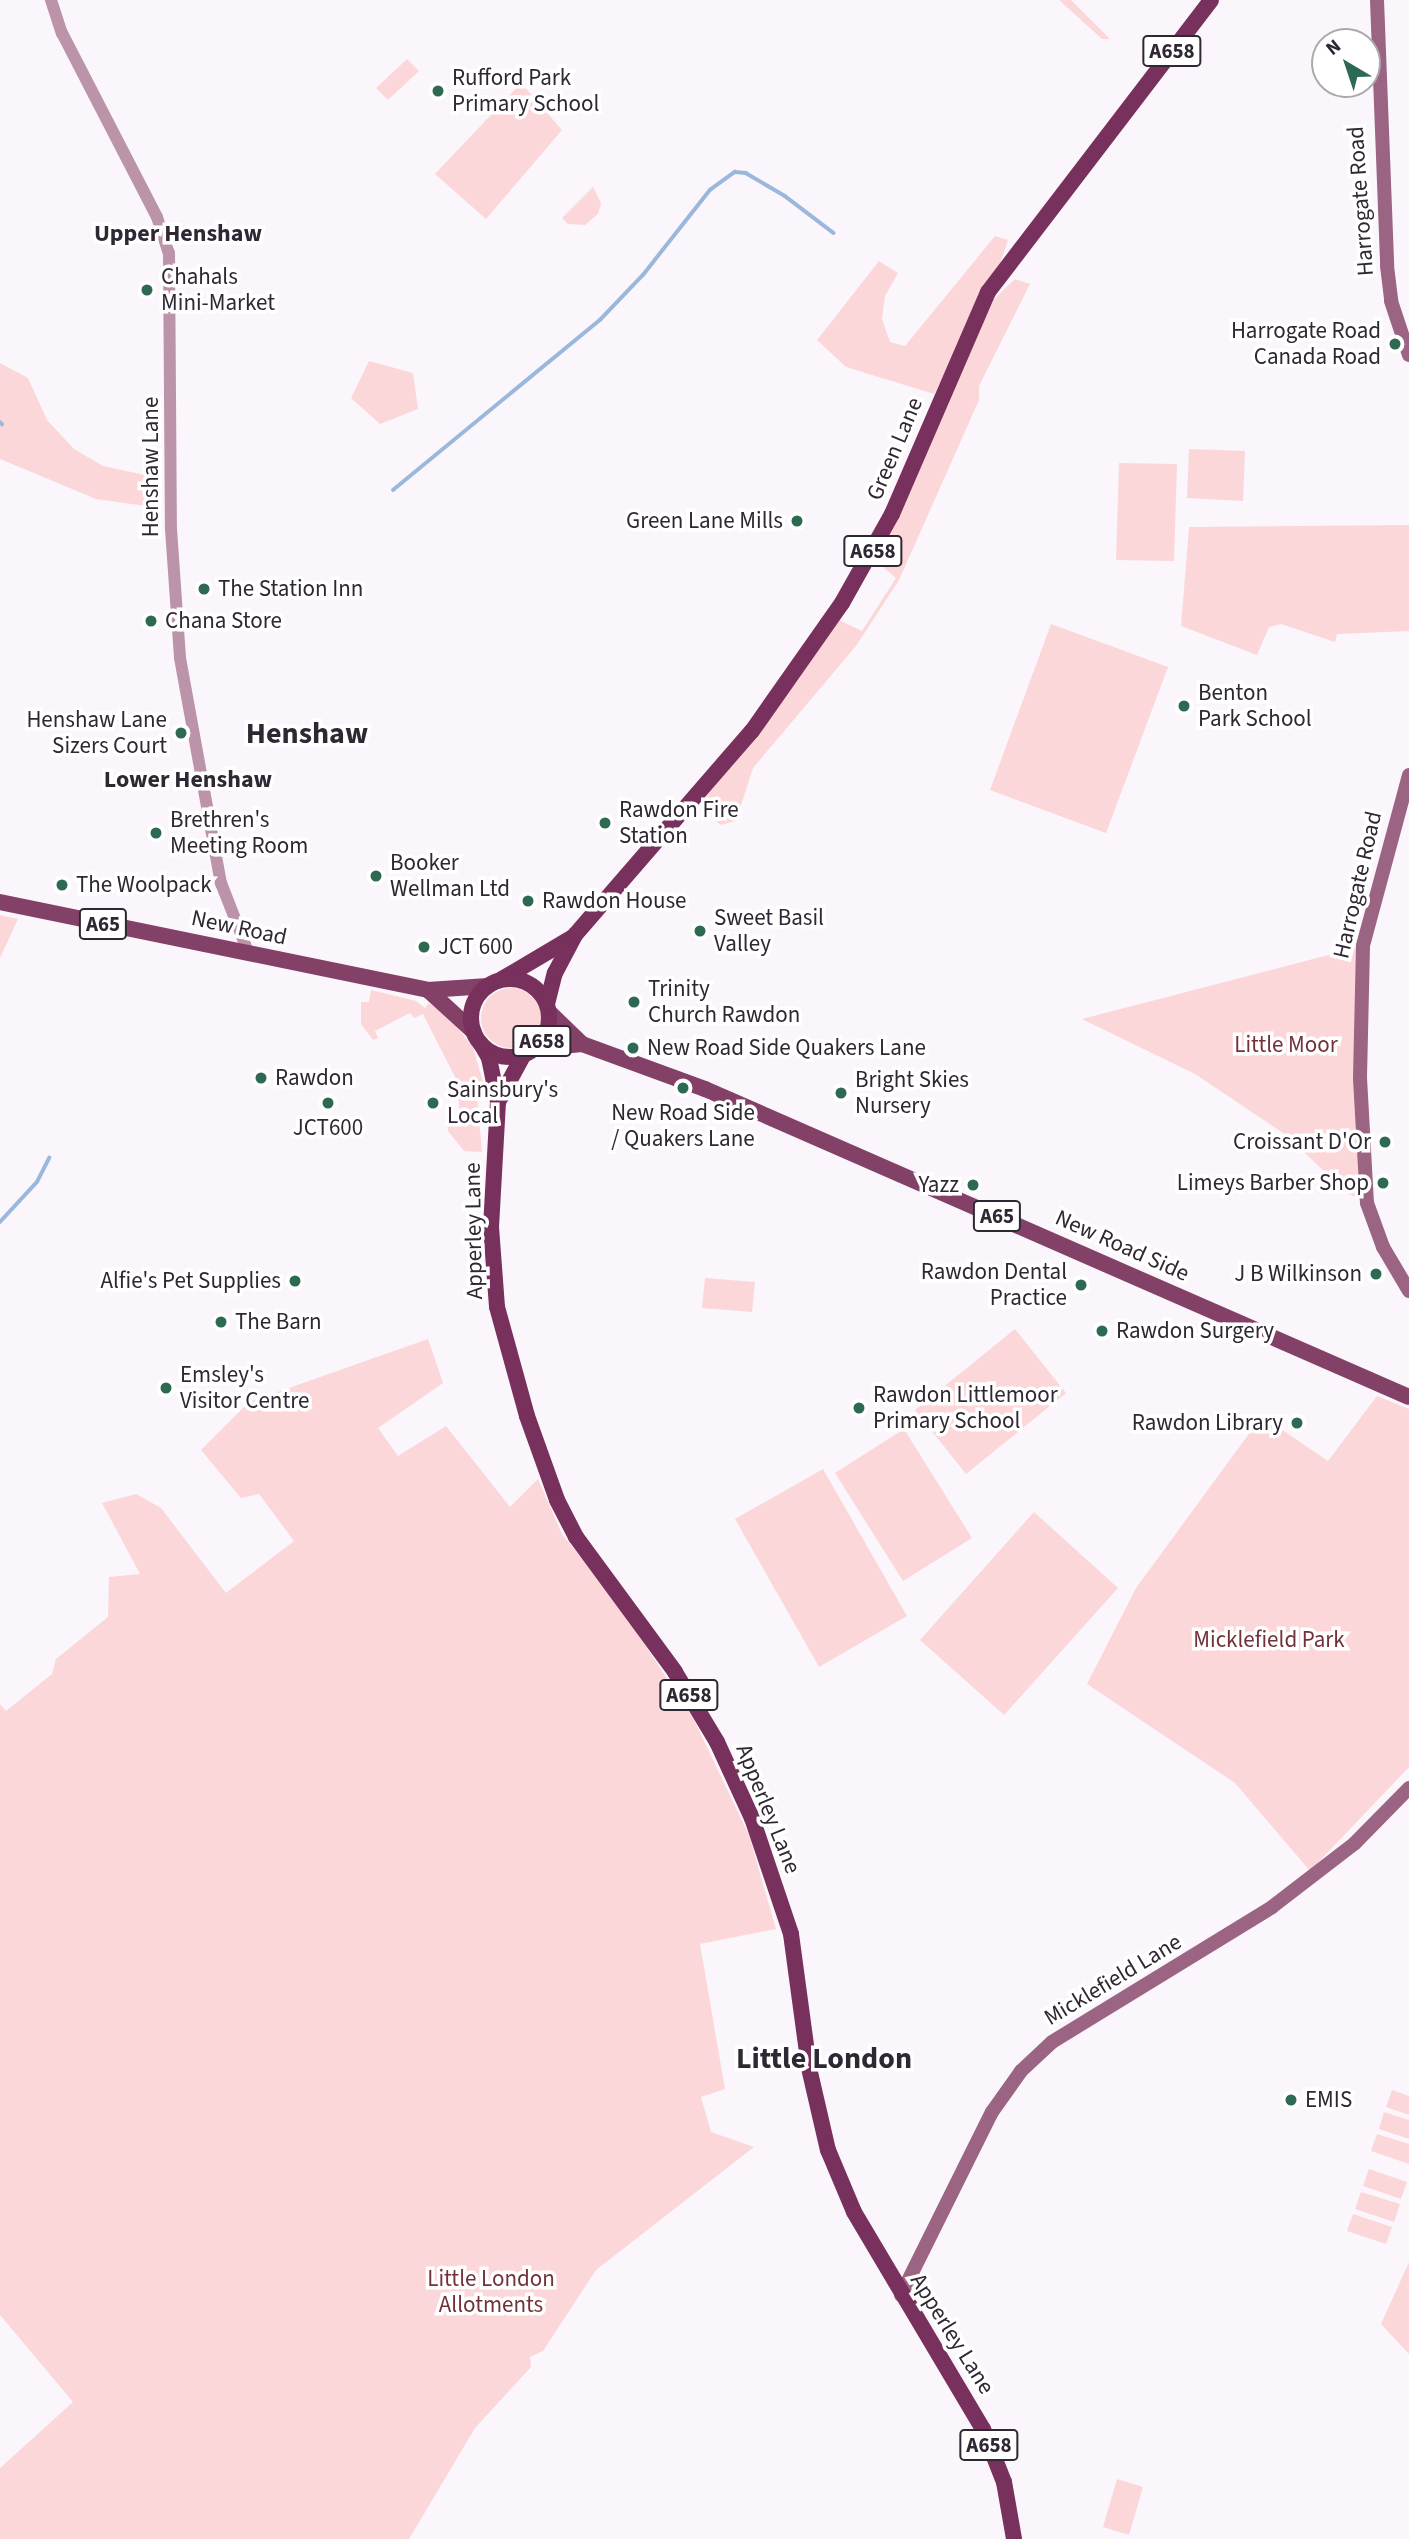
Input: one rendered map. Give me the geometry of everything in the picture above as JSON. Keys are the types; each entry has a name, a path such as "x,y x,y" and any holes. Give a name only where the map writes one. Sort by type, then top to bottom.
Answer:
{"highway":[{"name":"Green Lane","path":"548,1008 555,973 575,935 752,731 814,646 892,514 988,292 1211,0"},
{"name":"Green Lane","path":"494,983 575,935"},
{"name":"A658","path":"494,983 529,984 548,1008 548,1029 529,1051 501,1056 478,1038 473,1007 494,983"},
{"name":"Apperley Lane","path":"478,1038 489,1058 498,1102 491,1227 497,1307 527,1416 557,1500 576,1537 675,1672 717,1742 752,1818 791,1934 809,2068 828,2150 854,2213 983,2429 1004,2482 1014,2539"},
{"name":"Apperley Lane","path":"498,1102 529,1051"}],"main road":[{"name":"Harrogate Road","path":"1377,0 1387,266 1391,301 1409,355"},
{"name":"Harrogate Road","path":"1409,775 1363,946 1360,1078 1367,1203 1383,1247 1409,1291"},
{"name":"New Road","path":"0,902 428,990 494,983"},
{"path":"428,990 478,1038"},
{"name":"New Road Side","path":"548,1008 582,1044 705,1088 1409,1397"},
{"name":"New Road Side","path":"529,1051 582,1044"},
{"name":"Micklefield Lane","path":"901,2295 992,2112 1035,2057 1272,1907 1355,1843 1409,1788"},
{"name":"Micklefield Lane","path":"913,2274 914,2316"}],"street":[{"name":"Henshaw Lane","path":"51,0 62,33 157,217 169,253 172,529 180,658 221,883 248,952"}],"green space":[{"path":"1059,0 1071,0 1110,39 1102,39"},
{"path":"407,59 419,71 388,100 376,88"},
{"path":"521,83 562,130 486,219 435,174"},
{"path":"593,187 601,203 598,214 585,225 568,224 562,218"},
{"path":"995,236 1008,240 998,270 934,394 846,367 817,340 879,261 898,273 885,296 882,319 890,342 905,346"},
{"path":"1015,279 1030,284 979,386 979,400 899,580 856,646 753,768 736,821 720,825 711,814 707,796 839,620 862,631 896,578 877,562 994,299"},
{"path":"369,361 413,373 418,409 380,424 351,398"},
{"path":"0,363 28,378 47,420 74,449 103,466 159,478 160,508 96,499 0,459"},
{"path":"1189,449 1245,451 1243,501 1187,498"},
{"path":"1119,463 1177,464 1174,561 1116,560"},
{"path":"1409,525 1409,631 1337,634 1335,642 1281,624 1269,627 1257,655 1181,626 1189,527"},
{"path":"1051,624 1168,667 1106,833 990,790"},
{"path":"0,915 18,919 0,958"},
{"name":"Little Moor","path":"1363,946 1367,1203 1347,1193 1286,1135 1195,1074 1082,1019"},
{"path":"505,988 517,988 536,1001 541,1018 539,1030 528,1043 517,1048 505,1048 486,1035 481,1024 481,1012 494,993"},
{"path":"371,990 416,1001 425,1008 429,1003 447,1015 473,1047 486,1093 477,1097 482,1152 464,1151 448,1131 447,1120 460,1118 457,1081 423,1014 414,1018 410,1013 375,1031 378,1038 373,1040 361,1024 361,1002 369,1002"},
{"path":"705,1278 755,1282 752,1312 702,1308"},
{"path":"1015,1329 1066,1393 966,1474 915,1410"},
{"name":"Little London Allotments","path":"428,1339 443,1383 378,1428 398,1456 446,1426 510,1507 538,1479 562,1534 618,1604 693,1718 749,1835 776,1929 700,1944 725,2089 701,2097 711,2132 754,2147 596,2270 543,2351 530,2357 531,2367 475,2428 409,2539 0,2539 0,2468 73,2402 0,2315 0,1704 6,1711 52,1674 56,1659 108,1617 109,1577 140,1574 102,1503 136,1494 161,1508 226,1593 294,1541 259,1494 241,1498 201,1450 249,1402"},
{"name":"Micklefield Park","path":"1377,1396 1409,1409 1409,1767 1310,1871 1235,1783 1087,1684 1136,1588 1262,1416 1328,1461"},
{"path":"904,1429 972,1538 903,1581 835,1473"},
{"path":"823,1469 907,1616 819,1667 735,1519"},
{"path":"1034,1512 1118,1588 1004,1715 920,1640"},
{"path":"1392,2090 1409,2096 1409,2115 1386,2107"},
{"path":"1384,2112 1409,2120 1409,2139 1379,2129"},
{"path":"1377,2134 1409,2144 1409,2164 1371,2151"},
{"path":"1369,2169 1407,2182 1401,2199 1363,2186"},
{"path":"1361,2192 1400,2204 1394,2222 1355,2209"},
{"path":"1353,2214 1392,2227 1386,2244 1347,2231"},
{"path":"1409,2262 1409,2354 1381,2324"},
{"path":"1117,2479 1143,2487 1129,2535 1103,2527"}],"waterway":[{"path":"393,490 600,320 643,275 710,190 735,172 746,173 785,196 834,233"},
{"path":"0,1222 37,1182 49,1158"}],"place":[{"name":"Rufford Park Primary School","path":"438,91"},
{"name":"Chahals Mini-Market","path":"147,290"},
{"name":"Harrogate Road Canada Road","path":"1395,344"},
{"name":"Green Lane Mills","path":"797,521"},
{"name":"The Station Inn","path":"204,589"},
{"name":"Chana Store","path":"151,621"},
{"name":"Benton Park School","path":"1184,706"},
{"name":"Henshaw Lane Sizers Court","path":"181,733"},
{"name":"Rawdon Fire Station","path":"605,823"},
{"name":"Brethren's Meeting Room","path":"156,833"},
{"name":"Booker Wellman Ltd","path":"376,876"},
{"name":"The Woolpack","path":"62,885"},
{"name":"Rawdon House","path":"528,901"},
{"name":"Sweet Basil Valley","path":"700,931"},
{"name":"JCT 600","path":"424,947"},
{"name":"Trinity Church Rawdon","path":"634,1002"},
{"name":"New Road Side Quakers Lane","path":"633,1048"},
{"name":"Rawdon","path":"261,1078"},
{"name":"New Road Side / Quakers Lane","path":"683,1088"},
{"name":"Bright Skies Nursery","path":"841,1093"},
{"name":"JCT600","path":"328,1103"},
{"name":"Sainsbury's Local","path":"433,1103"},
{"name":"Croissant D'Or","path":"1385,1142"},
{"name":"Limeys Barber Shop","path":"1383,1183"},
{"name":"Yazz","path":"973,1185"},
{"name":"J B Wilkinson","path":"1376,1274"},
{"name":"Alfie's Pet Supplies","path":"295,1281"},
{"name":"Rawdon Dental Practice","path":"1081,1285"},
{"name":"The Barn","path":"221,1322"},
{"name":"Rawdon Surgery","path":"1102,1331"},
{"name":"Emsley's Visitor Centre","path":"166,1388"},
{"name":"Rawdon Littlemoor Primary School","path":"859,1408"},
{"name":"Rawdon Library","path":"1297,1423"},
{"name":"EMIS","path":"1291,2100"}],"district":[{"name":"Upper Henshaw","path":"178,234"},
{"name":"Henshaw","path":"307,734"},
{"name":"Lower Henshaw","path":"188,780"},
{"name":"Little London","path":"824,2059"}]}
